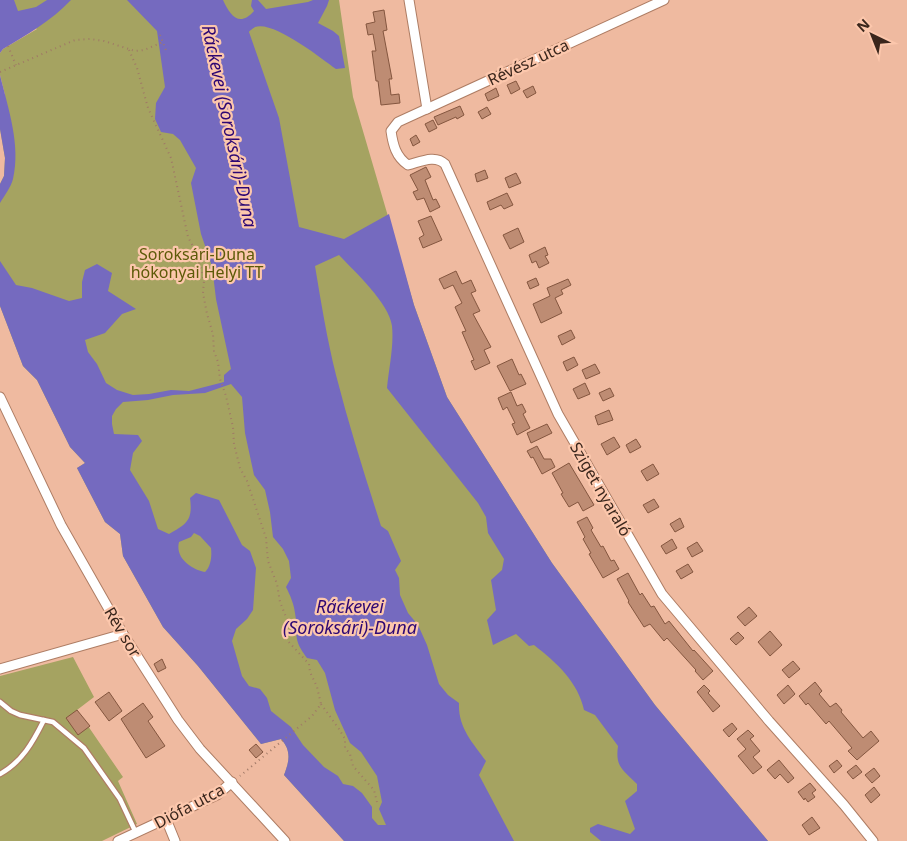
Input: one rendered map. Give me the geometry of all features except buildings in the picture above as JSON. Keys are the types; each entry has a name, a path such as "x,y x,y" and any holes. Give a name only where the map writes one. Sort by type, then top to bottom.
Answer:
{"street":[{"path":"409,0 427,109"},
{"name":"Révész utca","path":"394,126 398,122 664,0"},
{"name":"Sziget nyaraló","path":"394,126 391,131 392,142 399,159 408,165 430,159 441,160 445,164 558,414 662,594 873,841"},
{"name":"Rév sor","path":"0,397 61,525 123,634 178,720 200,749 285,841"},
{"path":"0,669 123,634"},
{"name":"Diófa utca","path":"118,841 217,795 232,782"},
{"path":"166,819 175,841"}],"lane":[{"path":"0,702 20,716 53,722 84,748 120,799 136,833"},
{"path":"0,774 7,770 32,745 44,720"}],"path":[{"path":"160,35 167,53"},
{"path":"0,72 74,40 104,41 129,50 144,50 163,42"},
{"path":"8,46 16,65"},
{"path":"129,50 137,68 148,108 171,158 188,237 197,254 204,281 204,300 211,324 212,343 226,396 238,460 266,538 268,561 288,622 285,636 309,664 321,704 345,739 345,748 350,754 353,766 374,790 377,802"},
{"path":"232,782 312,716 321,704"}],"green space":[{"name":"Soroksári-Duna hókonyai Helyi TT","path":"0,0 339,0 353,97 414,305 447,397 552,563 655,705 768,841 344,841 284,775 288,752 281,739 261,744 198,666 163,627 123,556 120,534 105,522 77,468 85,463 70,447 37,380 23,366 0,306 0,184 4,176 5,158 0,129 5,95 0,75 0,53 3,49 37,29"},
{"path":"73,657 94,697 77,710 123,777 118,781 137,824 102,841 0,841 0,676"}],"water":[{"path":"0,0 14,0 18,11 36,7 47,0 71,0 47,21 3,49 0,53"},
{"name":"Ráckevei (Soroksári)-Duna","path":"127,0 223,0 232,15 239,19 244,19 254,11 251,6 252,0 258,0 266,9 313,0 329,0 318,23 339,36 345,68 336,69 297,41 273,29 263,26 255,27 249,32 279,118 299,227 344,239 389,214 414,305 447,397 552,563 655,705 768,841 601,841 590,832 590,828 598,824 630,834 635,829 625,801 637,791 637,784 619,764 618,746 595,715 584,710 572,682 551,659 534,645 529,646 516,634 493,645 487,620 496,610 491,580 502,570 504,559 488,533 486,517 478,503 387,388 392,341 390,317 370,288 339,255 315,266 322,307 336,375 363,470 381,526 388,531 401,561 395,570 399,578 400,595 408,613 418,625 427,645 439,684 448,695 459,703 463,727 486,761 479,775 514,841 344,841 284,775 288,752 281,739 261,744 198,666 163,627 123,556 120,534 105,522 77,468 85,463 70,447 37,380 23,366 0,306 0,261 16,285 32,288 69,301 82,298 82,282 85,270 97,264 112,273 108,291 136,309 122,314 105,333 85,340 88,352 97,364 106,383 117,390 133,395 171,390 189,391 224,382 224,375 231,369 216,299 212,266 201,234 191,183 196,168 180,140 173,134 161,132 155,119 156,103 165,87 157,31","holes":["231,384 242,397 245,433 254,475 265,490 273,537 283,549 289,561 291,578 286,587 292,600 297,640 307,658 317,660 325,673 335,710 350,743 361,752 377,776 382,802 379,809 386,825 378,825 372,818 372,807 362,793 353,786 343,784 338,776 324,767 303,745 291,727 271,711 267,698 260,689 249,686 242,676 232,641 236,629 247,619 253,610 256,568 250,551 242,545 219,500 196,493 190,498 191,512 184,524 169,534 158,529 149,501 130,470 133,453 142,441 138,435 114,434 112,416 123,402 173,395 205,393","194,533 200,536 211,548 211,561 205,572 185,562 179,553 179,542 191,537"]},
{"path":"0,75 13,127 15,166 13,179 0,203 0,184 4,176 5,158 0,129"}]}
